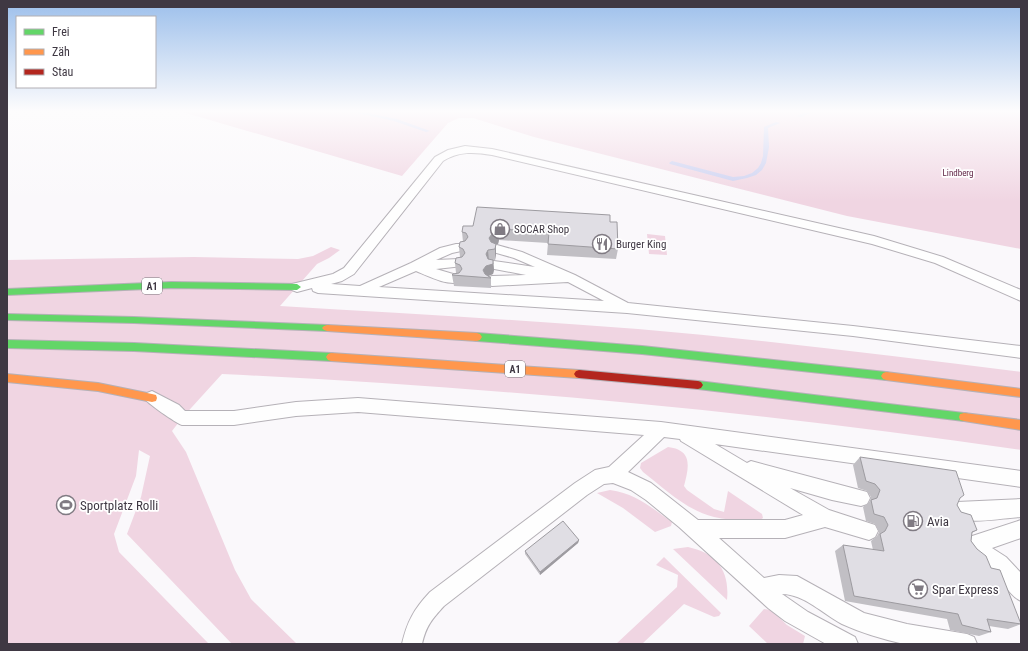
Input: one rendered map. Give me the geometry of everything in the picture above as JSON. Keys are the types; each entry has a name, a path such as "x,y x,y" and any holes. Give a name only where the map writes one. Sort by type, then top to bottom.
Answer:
{"highway":[{"name":"A1","path":"7,292 171,285 297,287"},
{"path":"7,317 186,321 296,326 573,344 801,366 1021,393"},
{"name":"A1","path":"7,344 189,350 452,364 732,389 840,401 1021,425"},
{"path":"7,378 102,388 152,398"}],"lane":[{"path":"297,287 338,278 349,272 439,159 453,152 470,149 492,152 874,240 939,260 1021,296"},
{"path":"362,290 416,266 448,256 459,263 443,276 416,266"},
{"path":"570,278 495,265 570,278 627,308"},
{"path":"495,298 570,278"},
{"path":"297,287 495,298 627,308 853,331 1021,352"},
{"path":"152,398 173,410 182,418 234,418 296,409 358,405 661,429 1021,479"},
{"path":"613,475 661,429"},
{"path":"682,432 733,464 826,518 868,531"},
{"path":"733,464 832,492 861,498"},
{"path":"412,644 415,631 424,614 447,590 588,485 601,476 613,475 626,478 655,496 696,529 792,614 848,644"},
{"path":"957,510 983,511 1021,508"},
{"path":"696,529 785,529 826,518"},
{"path":"1021,529 970,546 1000,564 1015,579 1021,591"},
{"path":"762,589 774,584 789,584 797,586 851,617 867,624 914,636 966,644"}],"green space":[{"path":"283,141 432,141 402,176"},
{"name":"Lindberg","path":"551,141 1021,141 1021,249 847,216"},
{"path":"647,234 665,236 667,255 649,254"},
{"path":"331,247 340,250 317,264 280,306 686,333 878,354 1021,372 1021,450 922,436 722,412 623,402 423,386 222,374 172,431 186,452 235,570 251,599 297,644 232,644 127,534 141,497 150,456 139,450 136,476 114,534 119,552 209,644 7,644 7,260 194,257 298,259 313,256"},
{"path":"668,447 682,452 687,460 688,466 684,486 687,490 714,509 724,512 728,491 762,514 763,518 760,520 737,520 714,517 694,509 676,498 640,468 641,463"},
{"path":"610,490 620,492 643,502 672,522 671,526 655,532 623,508 597,493"},
{"path":"688,547 706,554 719,564 726,580 727,600 673,549"},
{"path":"664,557 721,613 719,616 714,617 684,604 642,644 616,644 677,587 678,575 656,565"},
{"path":"764,609 771,610 787,625 805,636 803,644 768,644 749,626"}],"building":[{"path":"477,207 610,215 610,222 617,222 618,249 548,244 549,232 498,229 498,233 492,234 489,238 491,242 496,244 495,249 488,250 486,254 488,259 493,260 493,264 486,266 483,270 485,274 491,278 452,275 459,273 462,269 460,265 455,263 456,258 462,257 465,253 463,249 459,247 460,242 465,241 468,237 466,233 462,232 463,226 473,226"},
{"path":"860,457 956,471 964,495 960,498 957,505 961,512 971,515 977,530 972,532 971,541 977,549 986,556 991,568 1000,570 1021,624 987,619 991,632 962,625 958,614 854,596 843,545 884,551 880,534 885,531 888,525 884,517 874,514 871,500 877,498 880,490 875,484 866,481"},
{"path":"563,521 579,540 540,572 525,551"}],"waterway":[{"path":"672,163 733,179 745,177 754,174 764,163 766,156 766,141"}],"traffic: fast":[{"path":"7,292 171,285 297,287"},
{"path":"7,317 134,320 327,328"},
{"path":"477,337 642,350 886,376"},
{"path":"7,344 134,347 331,357"},
{"path":"698,385 964,417"}],"traffic: slow":[{"path":"327,328 477,337"},
{"path":"331,357 579,374"},
{"path":"886,376 1021,393"},
{"path":"7,378 98,387 152,398"},
{"path":"964,417 1021,425"}],"traffic: jam":[{"path":"579,374 698,385"}],"place":[{"name":"SOCAR Shop","path":"500,229"},
{"name":"Burger King","path":"602,244"},
{"name":"Sportplatz Rolli","path":"66,505"},
{"name":"Avia","path":"913,521"},
{"name":"Spar Express","path":"918,589"}]}
